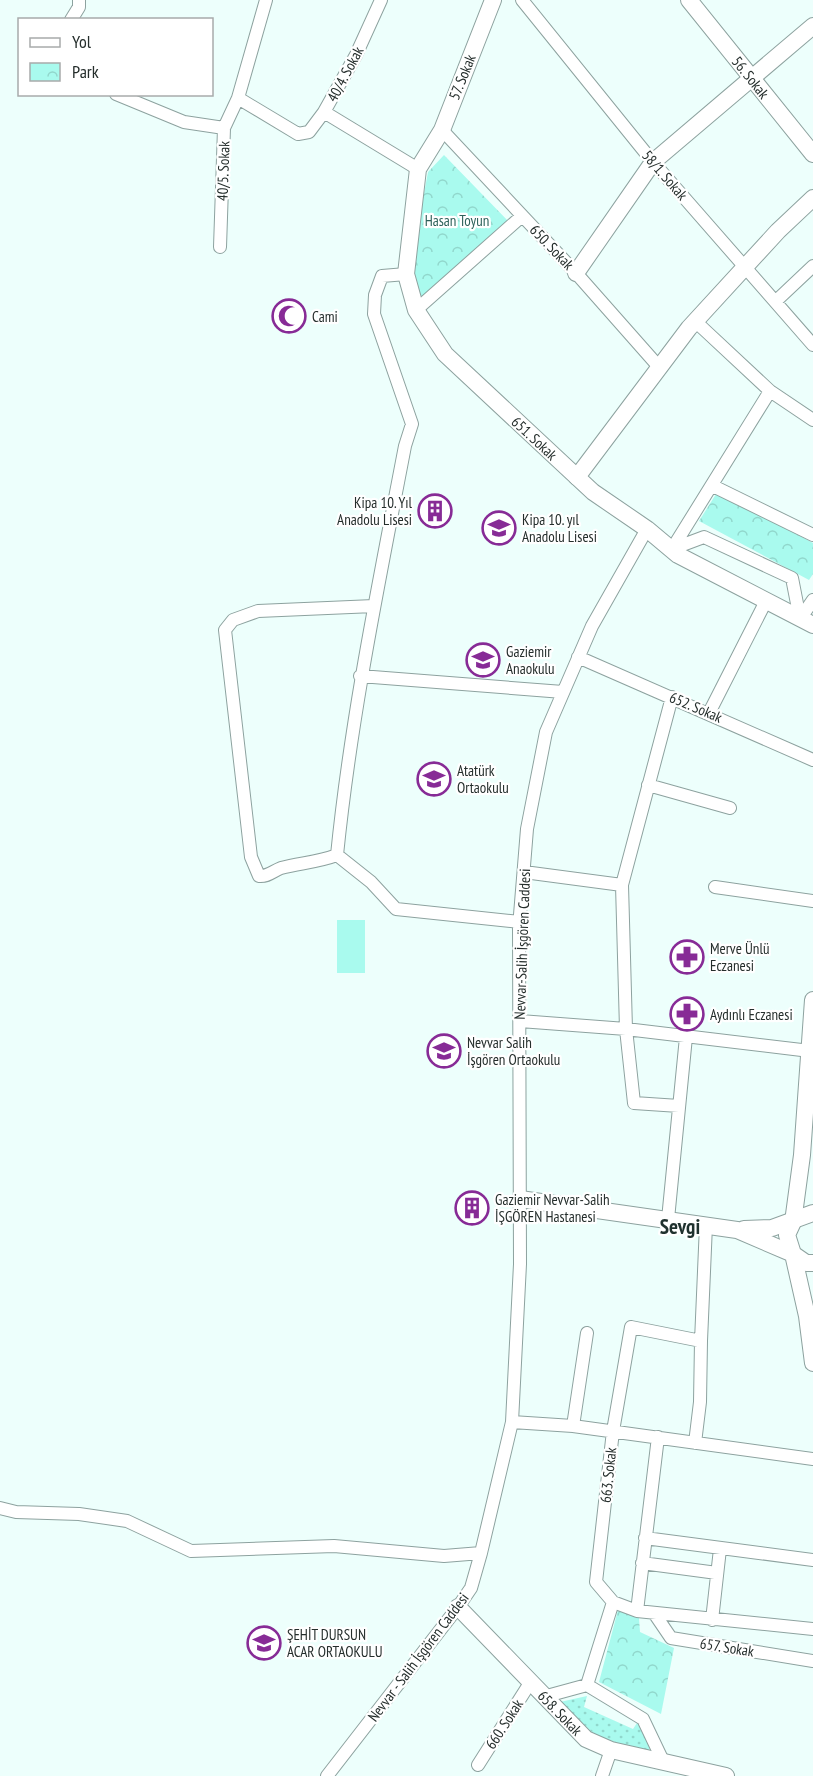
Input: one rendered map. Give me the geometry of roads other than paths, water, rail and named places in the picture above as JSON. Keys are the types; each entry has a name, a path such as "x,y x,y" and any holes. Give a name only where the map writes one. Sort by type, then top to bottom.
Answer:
{"street":[{"path":"72,18 79,7 79,0"},
{"name":"40/5. Sokak","path":"220,247 224,128 238,98 266,0"},
{"name":"40/4. Sokak","path":"381,0 356,55 324,112 418,169"},
{"name":"57. Sokak","path":"428,153 442,129 493,0"},
{"name":"58/1. Sokak","path":"522,0 653,162 813,345"},
{"name":"56. Sokak","path":"689,0 813,154"},
{"path":"576,273 653,162 813,26"},
{"path":"121,96 184,122 224,128"},
{"path":"238,98 298,134 309,132 324,112"},
{"name":"650. Sokak","path":"442,129 576,273 659,368"},
{"name":"651. Sokak","path":"428,153 418,169 406,274 416,310 446,354 593,492 647,528 672,549 807,622"},
{"path":"577,477 695,321 813,198"},
{"path":"416,310 522,216"},
{"path":"776,301 813,266"},
{"path":"337,855 347,757 360,676 405,446 412,424 374,314 375,295 382,276 406,274"},
{"path":"695,321 770,391 813,420"},
{"path":"672,549 770,391"},
{"path":"713,486 813,535"},
{"name":"Nevvar-Salih İşgören Caddesi","path":"512,1422 520,1264 520,922 527,829 546,732 592,626 647,528"},
{"path":"672,549 704,537 792,578 807,622"},
{"path":"807,622 813,600"},
{"path":"709,713 766,601"},
{"path":"337,855 320,862 278,869 264,877 255,872 251,856 225,630 233,620 258,611 374,606"},
{"name":"652. Sokak","path":"578,657 813,760"},
{"path":"360,676 563,692"},
{"path":"672,697 622,885 626,1029 634,1103 679,1106"},
{"path":"648,785 730,808"},
{"path":"337,855 371,882 396,909 520,922"},
{"path":"524,872 622,885"},
{"path":"715,887 813,901"},
{"path":"813,1000 802,1155 793,1222 788,1235 807,1316 813,1363"},
{"path":"520,1021 626,1029 810,1051"},
{"path":"668,1219 686,1037"},
{"path":"520,1199 737,1230 772,1228 793,1222 805,1214 813,1213"},
{"path":"695,1443 700,1402 706,1225"},
{"path":"737,1230 793,1254 799,1260 813,1263"},
{"name":"663. Sokak","path":"613,1602 596,1582 613,1431 631,1327 701,1341"},
{"path":"573,1426 586,1333"},
{"path":"512,1422 573,1426 813,1459"},
{"name":"Nevvar - Salih İşgören Caddesi","path":"327,1776 471,1588 512,1422"},
{"path":"637,1611 658,1437"},
{"path":"0,1508 16,1512 79,1514 128,1521 191,1551 334,1546 444,1556 481,1553"},
{"path":"645,1538 813,1560"},
{"path":"712,1620 720,1549"},
{"path":"642,1563 717,1574"},
{"path":"587,1685 613,1602 637,1611 813,1629"},
{"name":"658. Sokak","path":"458,1607 586,1739 611,1750 726,1776"},
{"name":"657. Sokak","path":"654,1612 671,1638 813,1661"},
{"name":"660. Sokak","path":"478,1765 530,1683"},
{"path":"543,1697 587,1685 644,1719 663,1761"},
{"path":"602,1776 611,1750"}],"place":[{"name":"Cami","path":"289,316"},
{"name":"Kipa 10. Yıl Anadolu Lisesi","path":"435,511"},
{"name":"Kipa 10. yıl Anadolu Lisesi","path":"499,528"},
{"name":"Gaziemir Anaokulu","path":"483,660"},
{"name":"Atatürk Ortaokulu","path":"434,779"},
{"name":"Merve Ünlü Eczanesi","path":"687,957"},
{"name":"Aydınlı Eczanesi","path":"687,1014"},
{"name":"Nevvar Salih İşgören Ortaokulu","path":"444,1051"},
{"name":"Gaziemir Nevvar-Salih İŞGÖREN Hastanesi","path":"472,1208"},
{"name":"ŞEHİT DURSUN ACAR ORTAOKULU","path":"264,1643"}],"district":[{"name":"Sevgi","path":"680,1226"}],"park label":[{"name":"Hasan Toyun","path":"457,220"}]}
